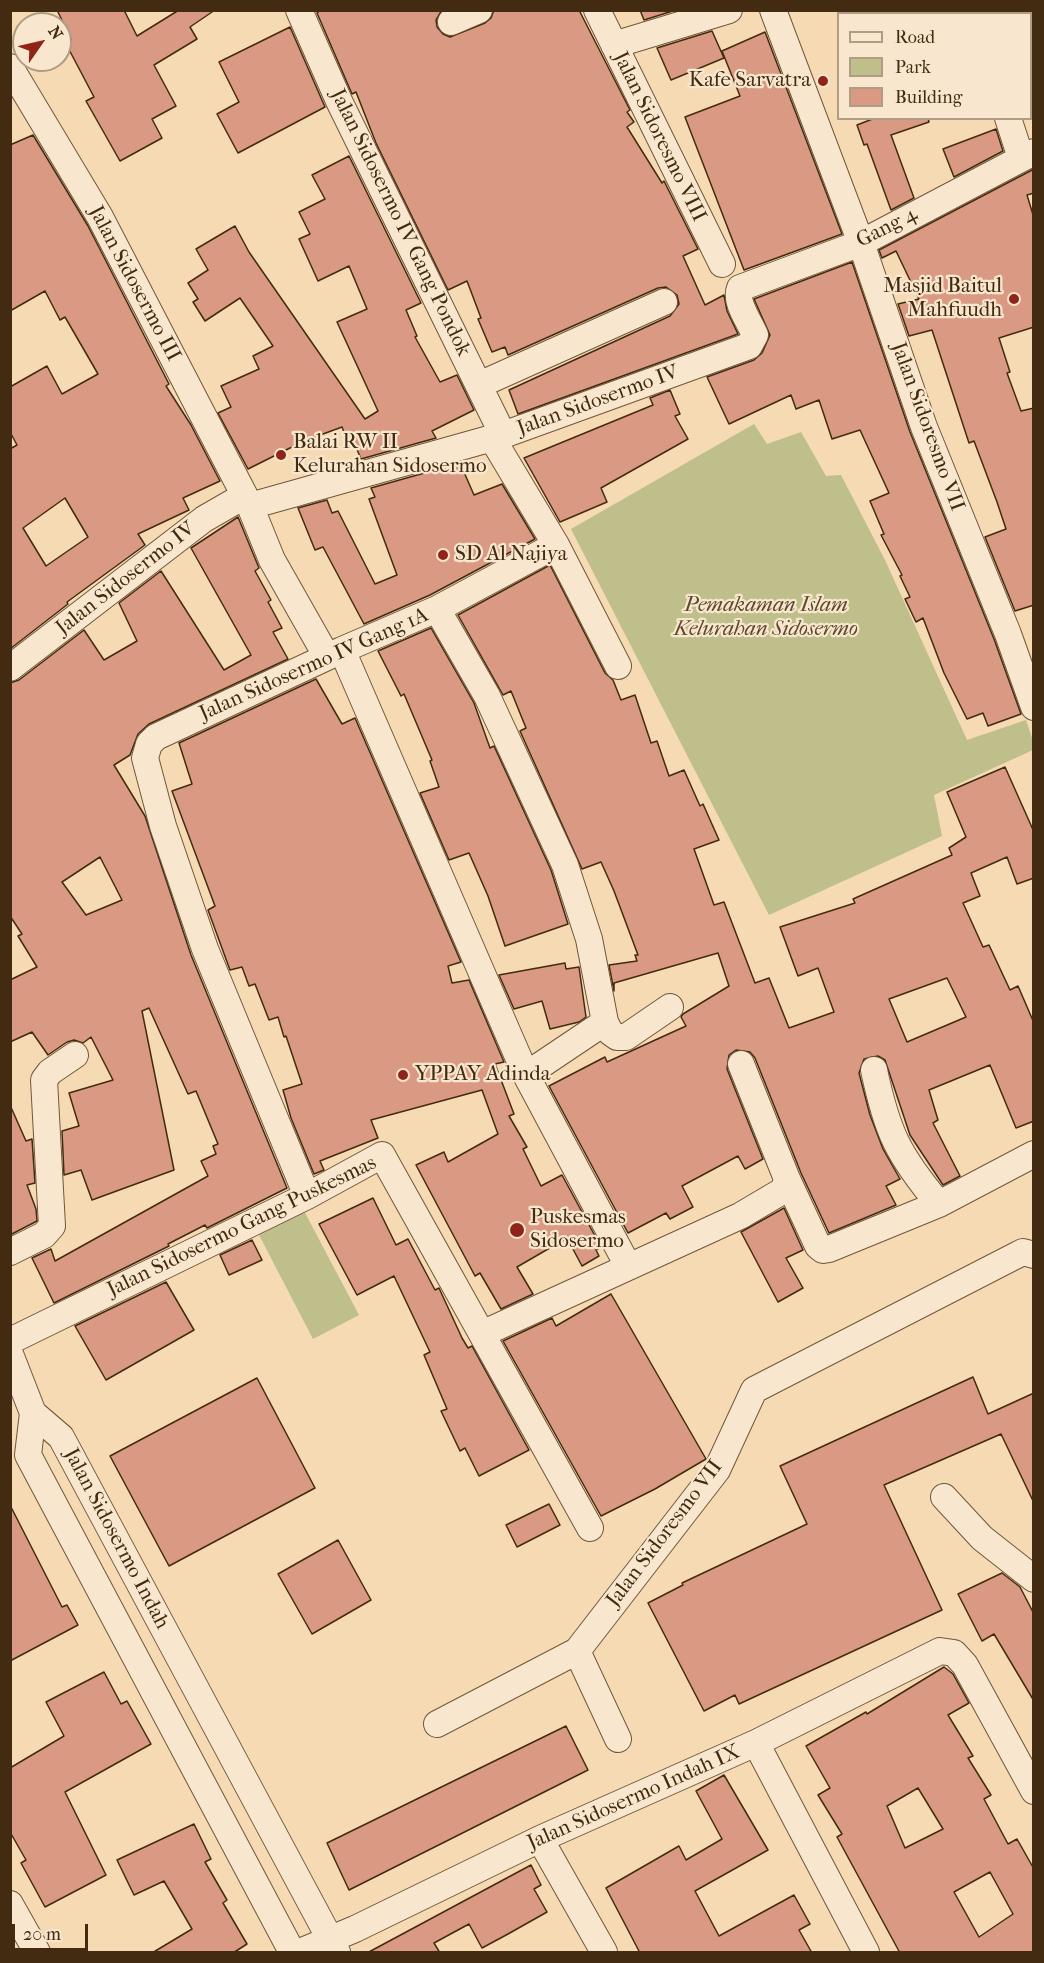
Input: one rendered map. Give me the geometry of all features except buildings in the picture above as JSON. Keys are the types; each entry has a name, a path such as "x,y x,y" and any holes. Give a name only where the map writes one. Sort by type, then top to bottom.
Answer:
{"street":[{"name":"Jalan Sidosermo IV Gang Pondok","path":"299,10 339,101 479,385 498,437 618,666"},
{"path":"451,22 479,10"},
{"name":"Jalan Sidoresmo VIII","path":"597,10 722,264"},
{"path":"614,45 729,10"},
{"name":"Jalan Sidoresmo VII","path":"773,10 861,243 924,427 1008,634 1034,707"},
{"name":"Jalan Sidosermo III","path":"10,67 100,217 247,501 272,560 334,653 526,1075 628,1266"},
{"path":"1009,120 1029,160"},
{"name":"Gang 4","path":"738,293 740,288 861,243 1029,160"},
{"name":"Jalan Sidosermo IV","path":"10,668 204,519 247,501 498,437 749,346 755,335 738,293"},
{"path":"479,385 664,302"},
{"path":"437,609 556,544"},
{"name":"Jalan Sidosermo IV Gang 1A","path":"307,1196 205,949 163,826 145,758 149,744 156,737 334,653 437,609 487,696 565,865 589,939 605,1022"},
{"path":"526,1075 605,1022 614,1036 626,1037 670,1007"},
{"path":"10,1252 44,1235 52,1226 44,1080 50,1072 75,1055"},
{"path":"741,1064 787,1179 823,1250 939,1204 1034,1154"},
{"path":"874,1070 887,1126 895,1145 912,1172 939,1204"},
{"name":"Jalan Sidosermo Gang Puskesmas","path":"10,1341 307,1196 382,1155 484,1334 590,1528"},
{"path":"484,1334 740,1216 779,1195 784,1190 787,1179"},
{"name":"Jalan Sidoresmo VII","path":"437,1724 577,1652 717,1470 754,1390 1023,1252 1034,1256"},
{"path":"10,1354 33,1413"},
{"name":"Jalan Sidosermo Indah","path":"292,1953 19,1461 33,1413 62,1437 334,1946"},
{"path":"19,1461 62,1437"},
{"path":"944,1497 982,1538 1034,1579"},
{"name":"Jalan Sidosermo Indah IX","path":"300,1953 334,1946 540,1839 756,1743 940,1651 954,1653 965,1665 1034,1791"},
{"path":"577,1652 618,1739"},
{"path":"756,1743 866,1953"},
{"path":"540,1839 604,1953"},
{"path":"10,1904 38,1953"}],"green space":[{"name":"Pemakaman Islam Kelurahan Sidosermo","path":"754,424 767,444 801,432 826,476 841,475 885,560 967,740 1026,720 1033,741 1033,750 934,795 942,836 769,915 571,529"},
{"path":"304,1211 359,1315 313,1339 259,1235"}],"place":[{"name":"Kafe Sarvatra","path":"823,81"},
{"name":"Masjid Baitul Mahfuudh","path":"1014,299"},
{"name":"Balai RW II Kelurahan Sidosermo","path":"281,455"},
{"name":"SD Al Najiya","path":"443,555"},
{"name":"YPPAY Adinda","path":"403,1075"},
{"name":"Puskesmas Sidosermo","path":"517,1230"}]}
